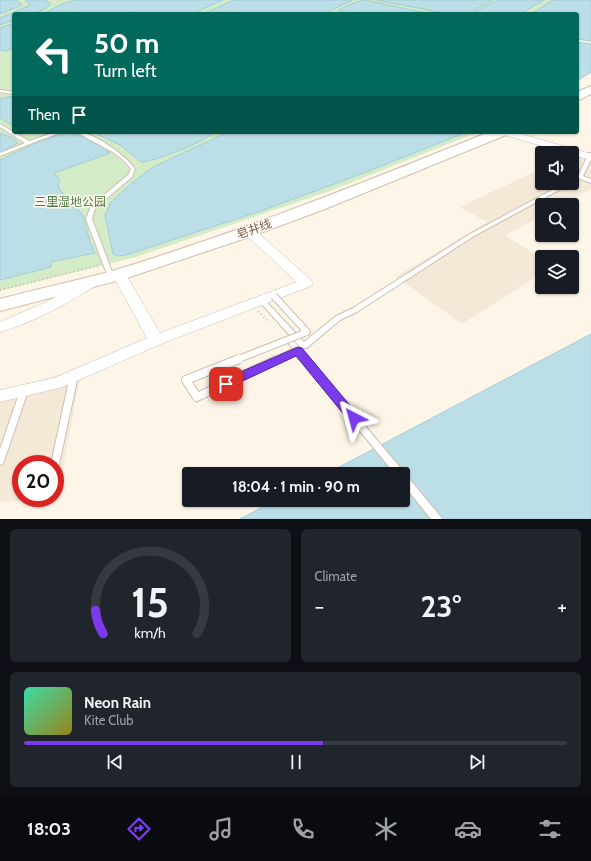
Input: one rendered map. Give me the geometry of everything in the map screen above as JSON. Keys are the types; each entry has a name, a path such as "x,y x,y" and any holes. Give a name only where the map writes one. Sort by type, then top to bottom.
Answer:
{"street":[{"path":"579,96 591,89"},
{"name":"皂井线","path":"0,305 92,282 112,271 249,231 319,206 497,134"},
{"path":"509,134 591,156"},
{"path":"0,396 57,383 156,340 306,284 249,231"},
{"path":"112,271 156,340"},
{"path":"0,327 44,309 92,282"}],"lane":[{"path":"0,91 12,93"},
{"path":"0,125 12,132"},
{"path":"14,134 29,143"},
{"path":"0,155 54,134"},
{"path":"83,134 115,152 131,165 132,169 130,176 93,207 90,213 89,219 112,271"},
{"path":"591,156 580,177 591,181"},
{"path":"267,298 304,346 338,318 356,310 472,235 556,190"},
{"path":"267,298 307,332 186,380 197,397 298,350"},
{"path":"291,342 394,467"},
{"path":"57,455 75,375"},
{"path":"0,461 24,391"},
{"path":"410,486 437,519"}],"path":[{"path":"372,0 435,12"},
{"path":"579,40 591,42"},
{"path":"0,290 112,271"}],"shaded area":[{"path":"579,150 591,154 591,189 575,198 535,198 535,220 505,235 535,254 535,277 462,324 396,277 487,222 460,207 535,171 535,190 579,190"},
{"path":"79,366 82,368 64,462 64,455 12,455 12,501 0,502 0,391 59,375"}],"green space":[{"name":"三里湿地公园","path":"0,0 561,0 542,12 12,12 12,134 473,134 330,191 136,257 0,291"}],"water":[{"path":"0,0 17,0 22,5 0,14"},
{"path":"25,0 46,0 51,4 39,12 14,12 30,5"},
{"path":"75,0 223,0 196,12 47,12 62,4"},
{"path":"233,0 353,0 327,12 208,12"},
{"path":"365,0 422,12 343,12 338,10 356,2"},
{"path":"377,0 493,0 471,12 439,12"},
{"path":"498,0 544,0 523,12 474,12"},
{"path":"553,0 591,0 591,41 579,39 579,12 534,12"},
{"path":"12,13 12,21 0,25 0,18"},
{"path":"12,24 12,49 6,51 0,50 0,28"},
{"path":"579,42 591,44 591,72 579,80"},
{"path":"12,96 12,125 0,118 0,99"},
{"path":"0,133 13,138 18,143 0,153 0,138 2,136 0,136"},
{"path":"63,134 82,137 110,153 54,173 60,180 58,185 59,189 83,215 90,242 95,253 51,262 51,267 0,280 0,160 38,142"},
{"path":"97,134 212,134 181,150 144,162 141,162 120,145"},
{"path":"224,134 462,134 361,174 261,211 126,255 118,256 113,254 105,215 111,202 133,182 153,167"},
{"path":"591,334 591,519 240,519 263,507 410,507 410,467 339,467"}],"route":[{"path":"226,384 298,350 354,418"}]}
